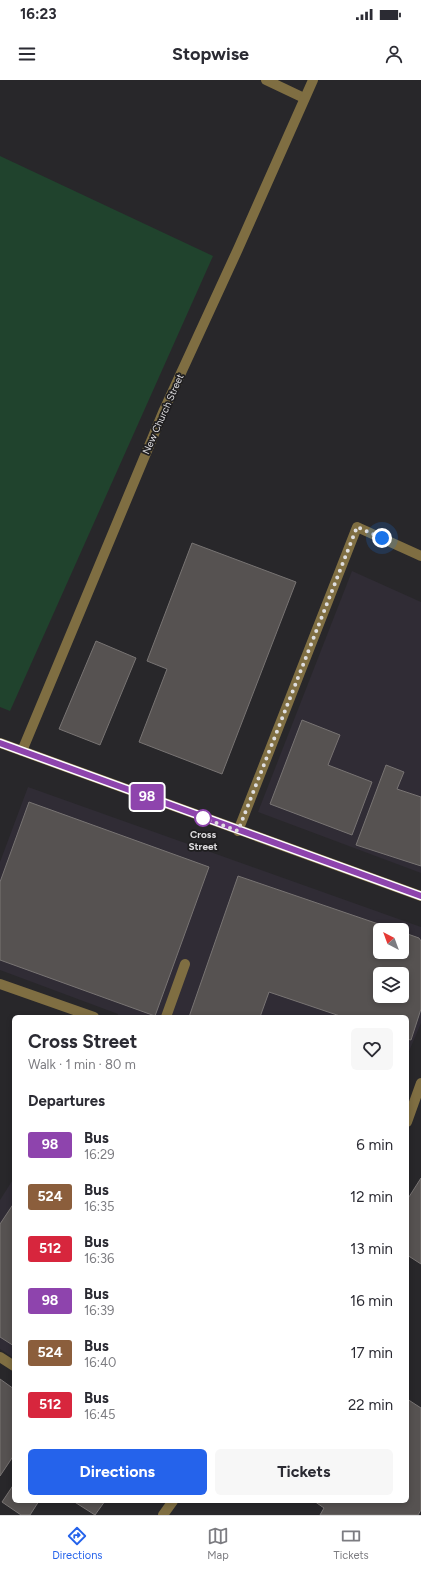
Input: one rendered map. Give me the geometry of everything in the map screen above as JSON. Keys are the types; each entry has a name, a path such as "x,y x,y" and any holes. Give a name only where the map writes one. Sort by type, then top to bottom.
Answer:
{"street":[{"path":"266,80 304,98"},
{"name":"New Church Street","path":"22,751 164,410 313,80"},
{"path":"238,831 357,527 421,556"},
{"path":"0,743 238,831 421,896"},
{"path":"167,1015 185,964"},
{"path":"0,984 88,1015"},
{"path":"409,1116 421,1082"},
{"path":"0,1357 12,1365"},
{"path":"163,1515 172,1503"}],"shaded area":[{"path":"352,571 421,602 421,873 258,812"},
{"path":"28,787 421,927 421,1023 409,1051 409,1015 118,1014 0,970 0,862"},
{"path":"12,1181 12,1357 0,1349 0,1200"}],"green space":[{"path":"0,156 213,256 10,711 0,707"}],"building":[{"path":"192,543 296,582 222,774 139,742 167,669 147,661"},
{"path":"96,641 136,658 100,745 59,729"},
{"path":"302,720 340,735 328,765 372,782 352,835 270,804"},
{"path":"386,765 404,772 397,789 421,797 421,866 356,845"},
{"path":"29,802 209,867 155,1015 0,960 0,882"},
{"path":"238,876 376,923 373,923 373,959 409,959 409,934 419,938 421,941 421,1009 411,1040 409,1040 409,1015 337,1015 269,992 261,1015 190,1015"},
{"path":"421,1178 421,1264 409,1256 409,1197"},
{"path":"12,1206 12,1345 0,1337 0,1224"},
{"path":"0,1379 12,1388 12,1458 0,1476"},
{"path":"409,1400 421,1408 421,1510 418,1515 320,1515 324,1508 317,1503 409,1503"},
{"path":"12,1487 12,1503 38,1503 30,1515 21,1515 2,1502"},
{"path":"76,1503 104,1503 95,1515"}],"bus line":[{"name":"98","path":"0,743 421,896"}],"place":[{"name":"Cross Street","path":"203,818"}],"route":[{"path":"203,818 238,831 357,527 382,538"}]}
